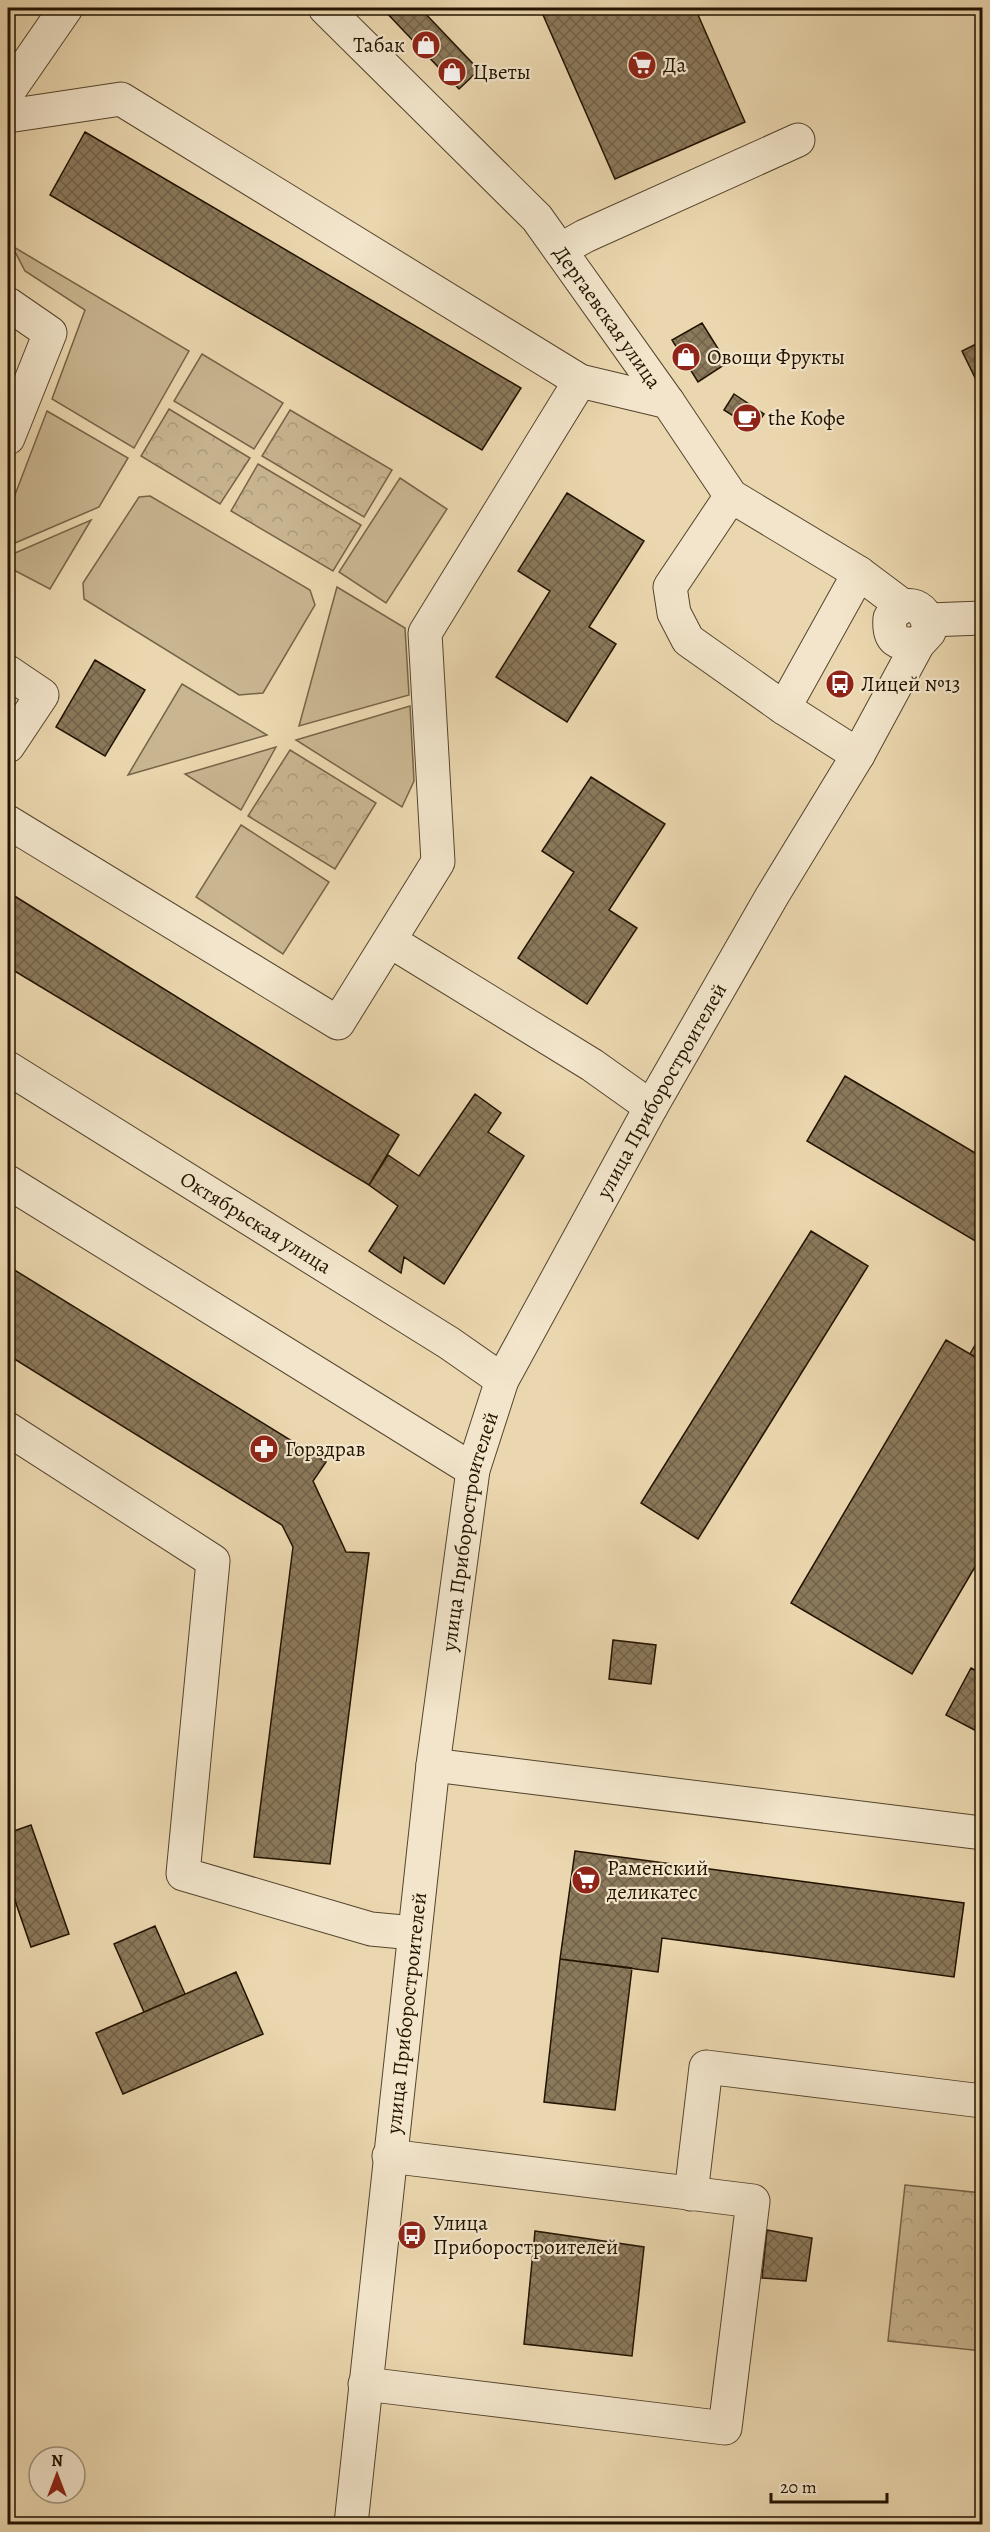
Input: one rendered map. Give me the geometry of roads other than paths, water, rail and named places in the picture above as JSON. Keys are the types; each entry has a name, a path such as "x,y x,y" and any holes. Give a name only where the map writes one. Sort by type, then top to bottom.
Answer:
{"street":[{"path":"8,92 66,8"},
{"name":"Дергаевская улица","path":"325,8 537,218 668,402 731,496 860,573 916,624"},
{"path":"8,116 121,99 580,381 668,402"},
{"path":"560,250 585,236 798,140"},
{"path":"8,304 50,333 8,438"},
{"path":"8,822 339,1023 438,862 425,633 580,381"},
{"path":"731,496 670,587 674,613 688,640 784,708 858,755"},
{"path":"784,708 860,573"},
{"path":"916,624 982,618"},
{"name":"улица Приборостроителей","path":"351,2524 433,1764 472,1470 501,1380 651,1107 772,896 858,755 916,624"},
{"path":"8,672 42,695 8,746"},
{"path":"390,941 592,1065 651,1107"},
{"name":"Октябрьская улица","path":"8,1068 449,1343 501,1380"},
{"path":"8,1182 472,1470"},
{"path":"8,1429 213,1561 183,1875 371,1929 414,1933"},
{"path":"433,1764 982,1833"},
{"path":"691,2194 706,2067 982,2101"},
{"path":"365,2384 725,2428 753,2201 389,2156"}],"place":[{"name":"Табак","path":"426,45"},
{"name":"Да","path":"642,65"},
{"name":"Цветы","path":"452,72"},
{"name":"Овощи Фрукты","path":"686,357"},
{"name":"the Кофе","path":"747,418"},
{"name":"Лицей №13","path":"840,684"},
{"name":"Горздрав","path":"264,1449"},
{"name":"Раменский деликатес","path":"586,1880"},
{"name":"Улица Приборостроителей","path":"412,2235"}]}
